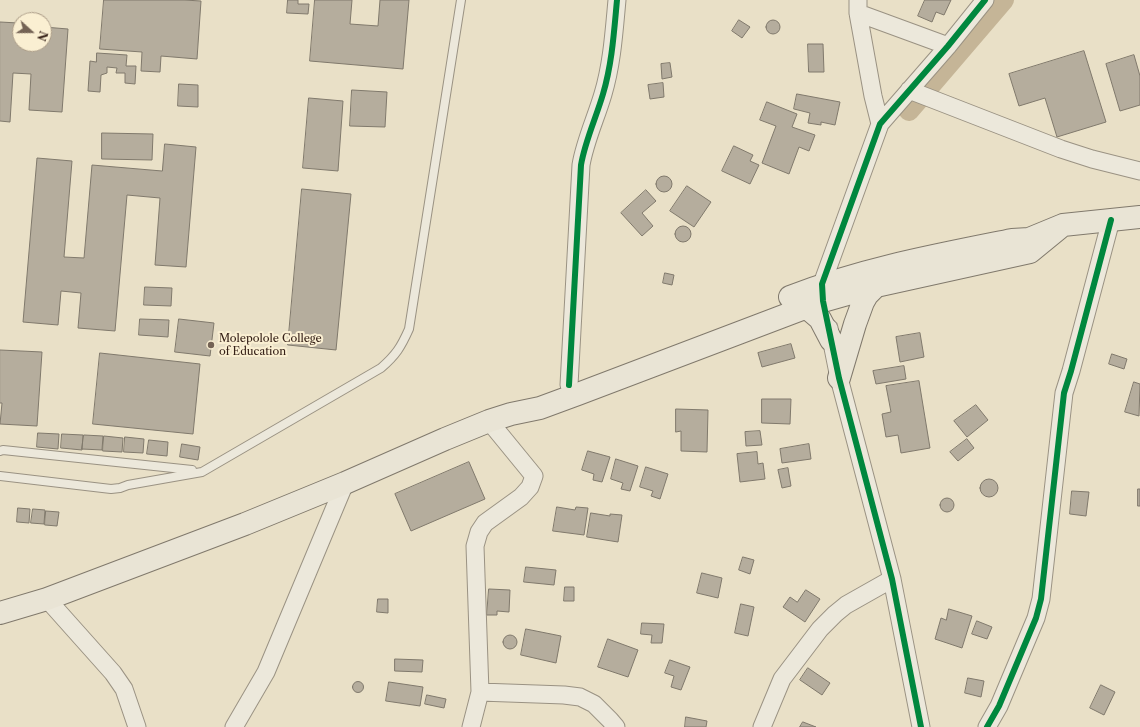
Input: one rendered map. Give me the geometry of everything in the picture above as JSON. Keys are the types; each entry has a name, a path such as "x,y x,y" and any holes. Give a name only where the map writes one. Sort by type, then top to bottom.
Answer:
{"main road":[{"path":"0,613 47,599 245,524 489,421 511,414 540,408 578,394 904,262 1012,240 1030,239 1063,225 1140,217"},
{"path":"511,414 527,404 635,357 817,297 876,286 1030,252 1063,225"},
{"path":"839,378 863,302 867,295 876,286"},
{"path":"817,297 820,319 831,340"}],"street":[{"path":"569,385 581,165 583,153 607,79 613,48 617,0"},
{"path":"817,297 880,124 948,46 985,0"},
{"path":"858,7 948,46"},
{"path":"858,7 873,96 880,124"},
{"path":"909,90 1061,149 1092,159 1140,170"},
{"path":"986,727 999,706 1038,612 1041,599 1064,393 1111,220"},
{"path":"831,340 839,378 892,579 921,727"},
{"path":"471,727 480,692 475,546 479,532 485,523 521,497 530,487 534,476 489,421"},
{"path":"234,727 266,672 345,483"},
{"path":"762,727 782,680 820,630 846,605 892,579"},
{"path":"47,599 113,673 124,689 137,727"},
{"path":"480,692 580,697 594,704 616,727"}],"lane":[{"path":"0,476 111,489 202,472 381,368 393,358 402,345 409,329 461,0"},
{"path":"0,451 3,450 202,472"}],"building":[{"path":"104,0 201,1 197,59 161,56 160,72 141,71 142,52 100,49"},
{"path":"288,0 298,0 298,4 309,4 308,14 287,13"},
{"path":"315,0 352,0 350,24 378,26 380,0 409,0 403,69 310,61"},
{"path":"925,0 951,0 944,15 936,12 932,22 918,16"},
{"path":"739,20 750,27 742,38 732,31"},
{"path":"773,20 778,22 780,27 778,32 773,34 768,32 766,27 768,22"},
{"path":"0,22 12,23 12,52 52,52 52,28 68,29 62,112 29,110 31,74 13,73 10,122 0,121"},
{"path":"808,44 823,44 824,72 809,72"},
{"path":"1084,51 1106,122 1057,137 1045,98 1019,106 1009,74"},
{"path":"97,53 127,55 126,66 136,66 135,84 125,83 125,73 116,73 117,68 107,67 107,73 101,75 100,92 88,91 90,61 96,62"},
{"path":"1134,55 1140,76 1140,105 1120,111 1106,64"},
{"path":"670,63 672,77 662,79 661,64"},
{"path":"663,83 664,97 650,99 648,85"},
{"path":"179,84 198,85 198,107 178,106"},
{"path":"352,90 387,92 385,127 350,126"},
{"path":"797,94 840,102 835,125 821,122 821,125 808,123 810,113 794,109"},
{"path":"309,98 343,101 338,171 303,168"},
{"path":"767,102 797,114 792,127 815,135 809,151 799,147 789,174 762,163 776,126 760,120"},
{"path":"102,133 153,134 152,160 102,159"},
{"path":"165,144 196,147 186,267 155,265 160,198 127,195 115,331 78,328 81,293 61,291 58,325 23,322 37,158 72,161 64,257 84,258 92,165 162,171"},
{"path":"734,146 753,155 750,161 759,165 750,184 722,171"},
{"path":"661,176 667,176 672,181 670,190 667,192 661,192 656,187 656,181"},
{"path":"687,186 711,202 694,227 670,211"},
{"path":"302,189 351,194 336,350 288,345"},
{"path":"646,190 656,201 642,213 653,226 642,236 621,213"},
{"path":"683,226 690,231 691,234 686,241 683,242 676,237 675,234 680,227"},
{"path":"665,273 674,275 672,285 663,283"},
{"path":"145,287 172,288 171,306 144,305"},
{"path":"140,319 169,320 168,337 139,335"},
{"path":"179,319 214,323 210,356 175,352"},
{"path":"920,333 924,357 900,362 896,337"},
{"path":"791,344 795,358 762,367 758,353"},
{"path":"0,350 42,352 37,426 0,424 2,403 0,403"},
{"path":"100,353 200,364 193,434 93,424"},
{"path":"1112,354 1127,359 1124,369 1109,364"},
{"path":"904,366 906,379 876,384 873,371"},
{"path":"919,381 930,448 901,453 898,435 886,437 882,414 891,412 886,386"},
{"path":"1134,382 1140,384 1139,416 1125,412"},
{"path":"762,399 791,399 790,424 762,423"},
{"path":"976,405 988,420 967,437 954,421"},
{"path":"676,409 708,410 707,452 681,451 681,431 676,432"},
{"path":"760,431 762,445 746,446 745,432"},
{"path":"38,433 59,434 58,449 37,447"},
{"path":"62,434 83,435 82,450 61,448"},
{"path":"84,435 103,436 102,450 82,449"},
{"path":"104,436 123,438 122,452 103,451"},
{"path":"125,437 144,439 143,453 124,452"},
{"path":"967,439 974,448 958,461 950,452"},
{"path":"149,440 168,442 167,456 147,454"},
{"path":"182,444 200,447 198,460 180,457"},
{"path":"809,444 811,459 782,463 780,449"},
{"path":"588,451 610,457 602,482 593,480 594,474 582,470"},
{"path":"757,452 758,464 763,463 765,479 740,482 737,454"},
{"path":"616,459 638,466 630,491 621,489 623,483 611,479"},
{"path":"469,462 485,499 411,531 395,494"},
{"path":"646,467 668,474 660,499 651,496 653,491 640,487"},
{"path":"788,468 791,486 782,488 778,470"},
{"path":"985,479 993,479 998,484 996,495 993,497 985,497 980,492 980,484"},
{"path":"1138,489 1140,489 1140,506 1138,506"},
{"path":"1072,491 1089,492 1086,516 1070,514"},
{"path":"947,498 952,500 954,505 952,510 947,512 942,510 940,505 942,500"},
{"path":"557,507 575,510 576,507 588,508 584,535 553,531"},
{"path":"18,508 30,509 29,523 17,522"},
{"path":"33,509 45,510 44,524 31,523"},
{"path":"46,511 59,512 57,526 45,525"},
{"path":"591,513 610,516 610,514 622,515 618,542 587,537"},
{"path":"743,557 754,560 750,574 739,570"},
{"path":"526,567 556,570 554,585 524,582"},
{"path":"702,573 722,578 718,598 697,593"},
{"path":"565,587 574,587 574,601 564,601"},
{"path":"489,589 510,590 509,612 497,611 497,615 487,615"},
{"path":"806,590 820,599 805,622 783,607 790,597 797,602"},
{"path":"378,599 388,599 388,613 377,612"},
{"path":"741,604 754,607 748,636 735,633"},
{"path":"949,609 972,616 962,648 935,639 941,618 946,620"},
{"path":"977,621 992,627 987,639 972,634"},
{"path":"642,623 664,624 662,643 651,643 652,635 641,634"},
{"path":"526,629 561,636 556,663 521,655"},
{"path":"507,635 513,635 517,639 517,645 513,649 507,649 503,645 503,639"},
{"path":"608,639 638,650 628,677 598,667"},
{"path":"395,659 423,660 422,672 395,671"},
{"path":"670,660 690,667 681,690 671,687 674,676 665,673"},
{"path":"808,668 830,683 822,695 800,680"},
{"path":"968,678 984,681 981,697 965,693"},
{"path":"356,682 360,682 362,683 362,691 356,692 353,689 353,685"},
{"path":"389,682 423,687 420,706 386,701"},
{"path":"1101,685 1115,692 1104,715 1090,708"},
{"path":"427,695 446,699 444,708 425,704"},
{"path":"686,717 707,721 706,727 685,727"},
{"path":"803,722 816,727 800,727"}],"waterway":[{"path":"909,111 1004,0"}],"cycle path":[{"path":"569,385 581,165 585,147 609,71 617,0"},
{"path":"921,727 892,579 839,378 823,301 822,284 880,124 948,46 985,0"},
{"path":"987,727 999,706 1036,618 1041,599 1064,393 1111,220"}],"place":[{"name":"Molepolole College of Education","path":"211,345"}]}
